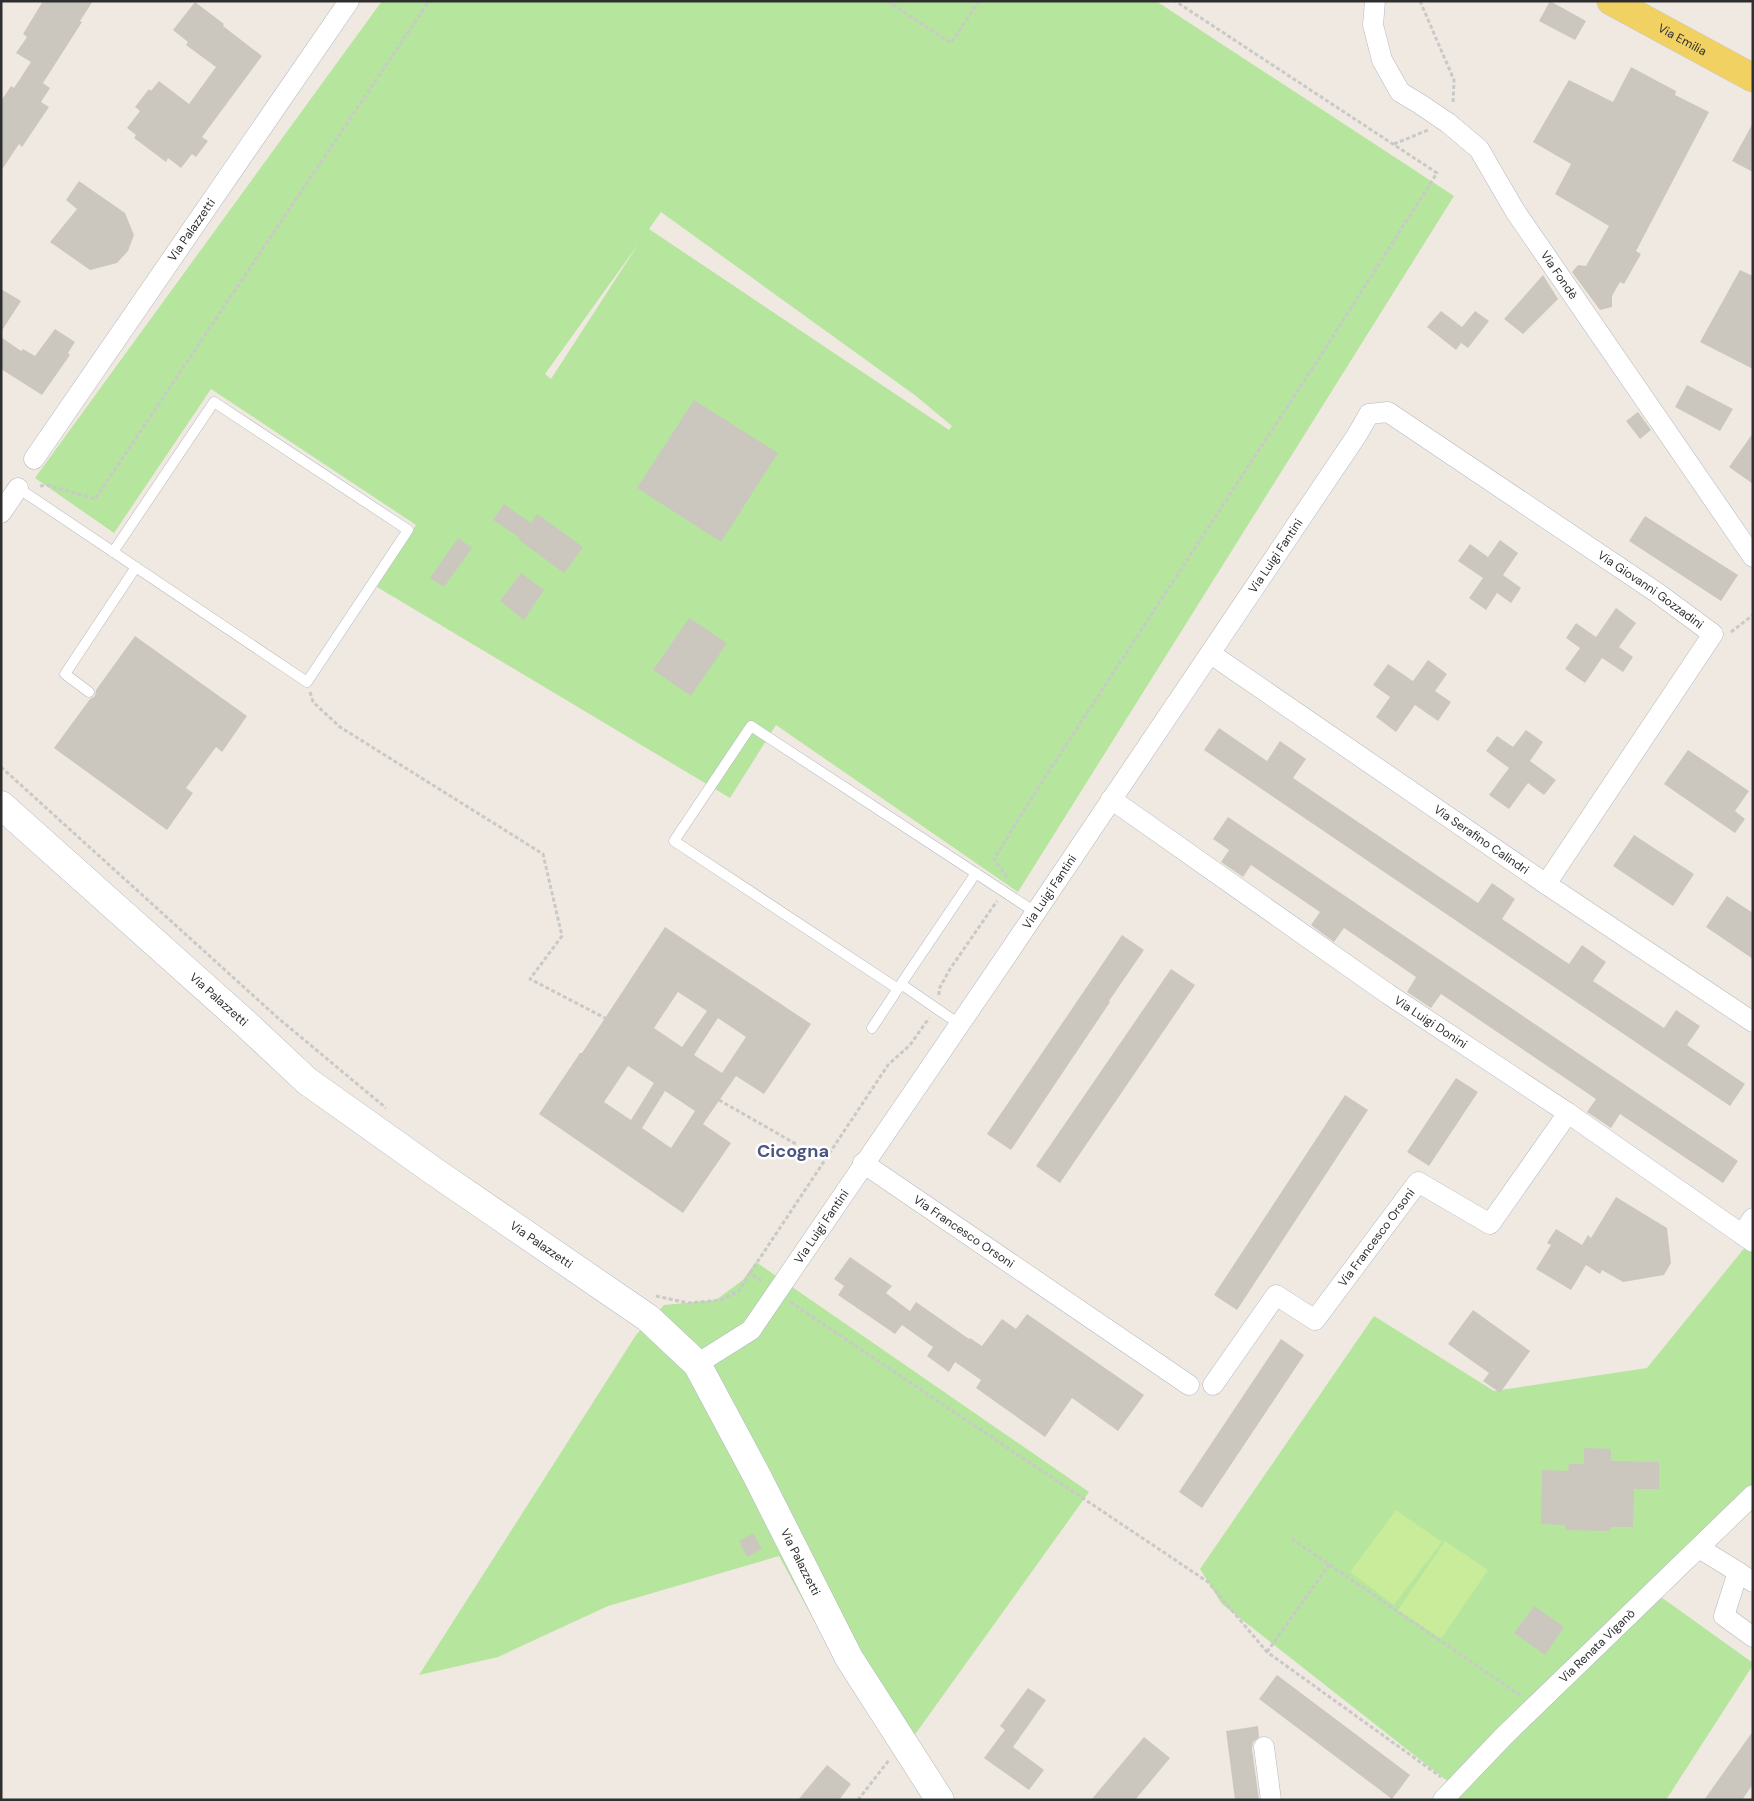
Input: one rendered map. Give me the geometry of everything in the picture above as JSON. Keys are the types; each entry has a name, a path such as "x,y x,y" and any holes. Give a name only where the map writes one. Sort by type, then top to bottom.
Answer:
{"main road":[{"name":"Via Emilia","path":"1612,1 1753,78"},
{"name":"Via Palazzetti","path":"1,805 245,1023 307,1081 435,1172 648,1318 697,1364 758,1478 849,1658 940,1800"}],"street":[{"name":"Via Palazzetti","path":"34,459 349,1"},
{"name":"Via Fondè","path":"1375,1 1373,25 1382,60 1400,92 1442,119 1479,149 1515,211 1753,557"},
{"name":"Via Giovanni Gozzadini","path":"1388,412 1656,592 1713,634 1546,884"},
{"name":"Via Luigi Fantini","path":"697,1364 751,1330 775,1292 1211,654 1369,414 1388,412"},
{"path":"1,513 18,488"},
{"name":"Via Serafino Calindri","path":"1211,654 1546,884 1753,1022"},
{"name":"Via Luigi Donini","path":"1111,799 1388,994 1749,1231"},
{"name":"Via Francesco Orsoni","path":"1214,1385 1276,1295 1315,1320 1418,1182 1490,1224 1568,1113"},
{"name":"Via Francesco Orsoni","path":"863,1163 1189,1385"},
{"name":"Via Renata Viganò","path":"1449,1794 1536,1706 1753,1495"},
{"path":"1698,1548 1745,1577 1724,1616 1753,1637"},
{"path":"1264,1747 1271,1800"}],"lane":[{"path":"18,488 136,568 307,682 408,530 214,402 113,552"},
{"path":"89,692 64,674 136,568"},
{"path":"959,1024 674,841 745,734 751,726 1036,912"},
{"path":"872,1028 976,873"}],"path":[{"path":"18,488 47,485 95,499 429,1"},
{"path":"887,1 950,43 979,1"},
{"path":"652,1295 688,1303 722,1300 740,1292 750,1273 888,1065 910,1046 940,1000 939,989 1002,891 1008,876 994,859 1036,791 1437,173 1175,1"},
{"path":"1393,144 1424,133 1452,112 1454,80 1420,1"},
{"path":"1713,634 1729,633 1753,614"},
{"path":"307,682 313,702 340,726 544,854 562,936 530,979 605,1018"},
{"path":"1,767 278,1018 389,1110"},
{"path":"719,1100 796,1144"},
{"path":"750,1273 775,1292 1208,1582 1267,1652 1449,1794"},
{"path":"1292,1540 1536,1706"},
{"path":"1267,1652 1329,1565"},
{"path":"858,1800 903,1742"}],"green space":[{"path":"382,1 1156,1 1454,196 1018,892 776,725 730,798 377,587 416,525 211,389 114,533 35,478","holes":["661,212 916,396 952,426 949,430 649,229","639,243 551,379 545,374"]},
{"path":"1746,1246 1753,1250 1753,1497 1654,1592 1753,1663 1753,1665 1666,1800 1444,1800 1455,1787 1222,1604 1200,1569 1374,1316 1494,1391 1647,1368"},
{"path":"756,1262 1089,1492 906,1747 837,1663 779,1556 608,1606 498,1657 419,1675 636,1335 664,1305 716,1300 743,1280"},
{"path":"1396,1510 1442,1542 1394,1605 1350,1572"},
{"path":"1445,1541 1488,1570 1441,1639 1398,1610"}],"building":[{"path":"43,1 93,1 80,21 82,22 43,83 50,88 41,102 49,107 22,147 19,144 1,171 1,101 11,86 14,88 31,62 16,53 27,37 23,34"},
{"path":"1550,1 1586,21 1575,40 1539,21"},
{"path":"195,2 262,56 202,137 208,141 196,157 192,154 181,168 168,158 166,162 134,138 136,135 127,128 140,111 135,107 149,89 151,91 159,81 189,104 216,67 186,45 188,42 173,30"},
{"path":"1631,67 1676,91 1675,95 1709,112 1636,251 1641,254 1624,284 1620,282 1612,296 1612,307 1600,310 1572,272 1578,265 1586,266 1609,226 1555,194 1571,164 1533,142 1569,80 1613,102"},
{"path":"1753,123 1753,172 1732,161"},
{"path":"79,181 125,213 134,235 128,251 117,263 90,270 50,242 77,209 66,200"},
{"path":"1740,270 1753,276 1753,369 1700,342"},
{"path":"1543,275 1558,299 1523,334 1504,319"},
{"path":"1,289 21,301 1,332"},
{"path":"1441,311 1462,327 1475,311 1489,321 1468,348 1461,343 1456,350 1427,327"},
{"path":"55,329 75,342 68,353 70,355 42,395 1,369 1,337 21,351 23,349 35,356"},
{"path":"1687,385 1733,409 1720,431 1675,407"},
{"path":"694,400 778,453 721,542 637,488"},
{"path":"1638,412 1651,430 1640,439 1626,421"},
{"path":"1753,433 1753,484 1729,467"},
{"path":"504,504 531,523 537,514 583,547 564,573 519,540 520,538 493,520"},
{"path":"1645,516 1738,575 1721,601 1629,541"},
{"path":"458,538 472,548 444,587 430,578"},
{"path":"1500,540 1518,553 1503,575 1521,588 1511,603 1497,593 1486,610 1469,598 1483,578 1458,561 1470,544 1488,557"},
{"path":"521,573 544,590 524,620 500,601"},
{"path":"1616,608 1636,623 1619,647 1633,657 1623,672 1602,658 1585,683 1565,669 1580,648 1566,638 1576,623 1596,637"},
{"path":"689,618 727,643 691,696 653,670"},
{"path":"135,636 247,716 222,752 216,747 186,788 193,793 167,830 54,748 90,699 95,696 96,690"},
{"path":"1428,660 1447,674 1435,691 1451,702 1438,721 1415,705 1396,732 1376,717 1390,697 1373,685 1388,664 1413,681"},
{"path":"1219,728 1267,761 1280,741 1306,759 1293,778 1478,903 1492,883 1515,899 1502,919 1569,964 1582,945 1606,962 1593,981 1664,1028 1676,1010 1700,1026 1687,1045 1745,1084 1730,1106 1204,750"},
{"path":"1526,730 1543,742 1530,761 1556,780 1544,795 1528,783 1509,809 1489,795 1509,768 1486,751 1497,736 1513,747"},
{"path":"1688,750 1749,791 1735,811 1745,819 1735,833 1664,784"},
{"path":"1228,817 1738,1161 1723,1183 1620,1114 1611,1128 1587,1112 1596,1099 1441,994 1431,1008 1407,992 1416,977 1344,928 1334,942 1311,925 1320,912 1251,865 1243,877 1221,862 1229,850 1213,839"},
{"path":"1634,835 1694,874 1673,906 1613,866"},
{"path":"1727,896 1753,913 1753,959 1706,927"},
{"path":"665,927 811,1024 764,1094 736,1076 703,1124 731,1143 683,1213 539,1114 580,1053 582,1053","holes":["678,992 707,1011 682,1047 654,1028","718,1018 746,1037 722,1073 694,1055","628,1066 654,1083 631,1120 604,1102","665,1091 695,1111 671,1148 642,1128"]},
{"path":"1122,935 1144,950 1011,1150 987,1134"},
{"path":"1171,969 1195,985 1060,1183 1036,1166"},
{"path":"1456,1078 1478,1092 1429,1166 1407,1152"},
{"path":"1345,1095 1368,1110 1237,1310 1214,1295"},
{"path":"1616,1197 1667,1228 1671,1263 1664,1275 1623,1282 1602,1270 1600,1274 1586,1265 1571,1290 1536,1269 1551,1245 1547,1243 1556,1229 1582,1245 1588,1235 1591,1238"},
{"path":"850,1257 892,1286 886,1293 910,1311 916,1302 982,1346 1002,1319 1016,1329 1027,1314 1144,1395 1118,1431 1072,1398 1045,1437 976,1388 981,1380 955,1362 949,1372 927,1356 933,1347 902,1325 895,1334 838,1295 844,1286 834,1279"},
{"path":"1473,1310 1530,1351 1500,1393 1483,1381 1489,1373 1448,1344"},
{"path":"1281,1339 1304,1355 1202,1508 1179,1492"},
{"path":"1584,1448 1611,1449 1611,1461 1659,1462 1659,1489 1634,1489 1633,1527 1610,1527 1610,1531 1565,1530 1565,1525 1541,1524 1542,1470 1568,1471 1569,1464 1584,1464"},
{"path":"753,1533 762,1549 747,1557 739,1541"},
{"path":"1534,1606 1564,1627 1545,1655 1514,1633"},
{"path":"1277,1675 1410,1775 1392,1799 1259,1699"},
{"path":"1028,1688 1046,1700 1013,1747 1044,1770 1029,1790 984,1758 1005,1730 1000,1726"},
{"path":"1258,1726 1259,1737 1253,1742 1252,1749 1259,1800 1235,1800 1226,1731"},
{"path":"1753,1731 1753,1784 1742,1800 1704,1800"},
{"path":"1144,1737 1170,1758 1135,1800 1091,1800"},
{"path":"827,1765 851,1784 839,1800 798,1800"}],"district":[{"name":"Cicogna","path":"793,1151"}]}
